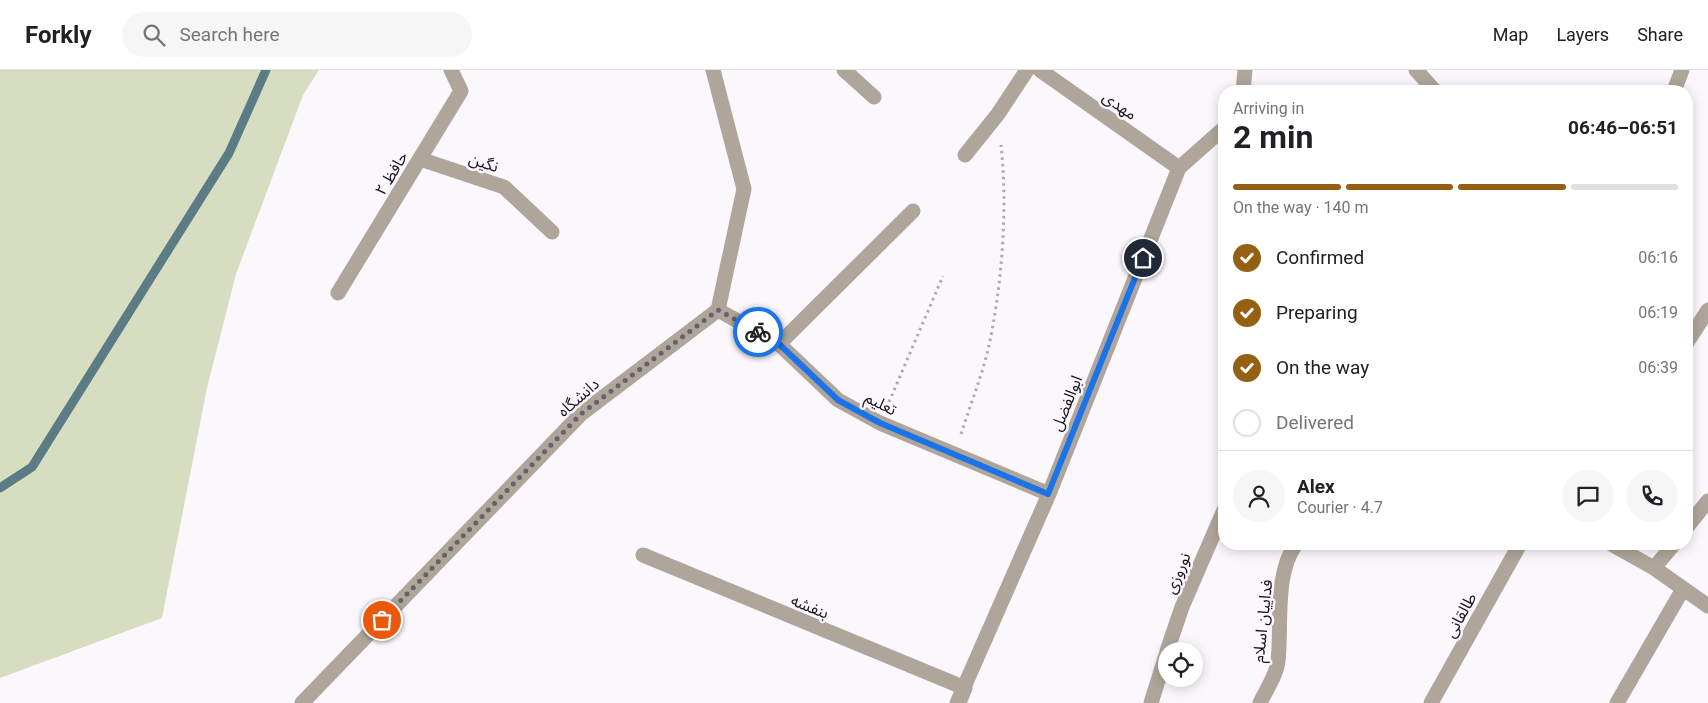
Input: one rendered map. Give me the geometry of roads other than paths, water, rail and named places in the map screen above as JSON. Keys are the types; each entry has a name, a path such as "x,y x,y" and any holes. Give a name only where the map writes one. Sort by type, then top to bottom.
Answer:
{"street":[{"name":"حافظ ۲","path":"338,293 462,91 452,70"},
{"path":"713,70 744,189 718,310"},
{"path":"844,70 874,97"},
{"path":"965,155 998,114 1027,70"},
{"name":"مهدی","path":"1040,70 1179,168"},
{"path":"1244,85 1245,70"},
{"path":"1416,70 1430,85"},
{"path":"1676,85 1682,70"},
{"name":"ابوالفضل","path":"959,703 1048,494 1179,168 1218,133"},
{"name":"نگین","path":"420,159 504,187 552,232"},
{"path":"779,344 914,211"},
{"name":"تعلیم","path":"718,310 779,344 838,400 880,423 954,456 1048,494"},
{"name":"دانشگاه","path":"302,703 581,414 718,310"},
{"path":"1693,333 1708,310"},
{"path":"1693,519 1708,501"},
{"name":"نوروزی","path":"1171,642 1182,608 1218,524"},
{"name":"فداییان اسلام","path":"1260,703 1278,662 1278,618 1288,555 1292,550"},
{"name":"طالقانی","path":"1431,703 1517,550"},
{"path":"1622,550 1654,568 1708,606"},
{"path":"1654,568 1669,550"},
{"name":"بنفشه","path":"642,555 965,688"},
{"path":"1617,703 1683,588"},
{"path":"1151,703 1158,681"}],"waterway":[{"path":"0,488 32,467 229,153 266,70"}]}
